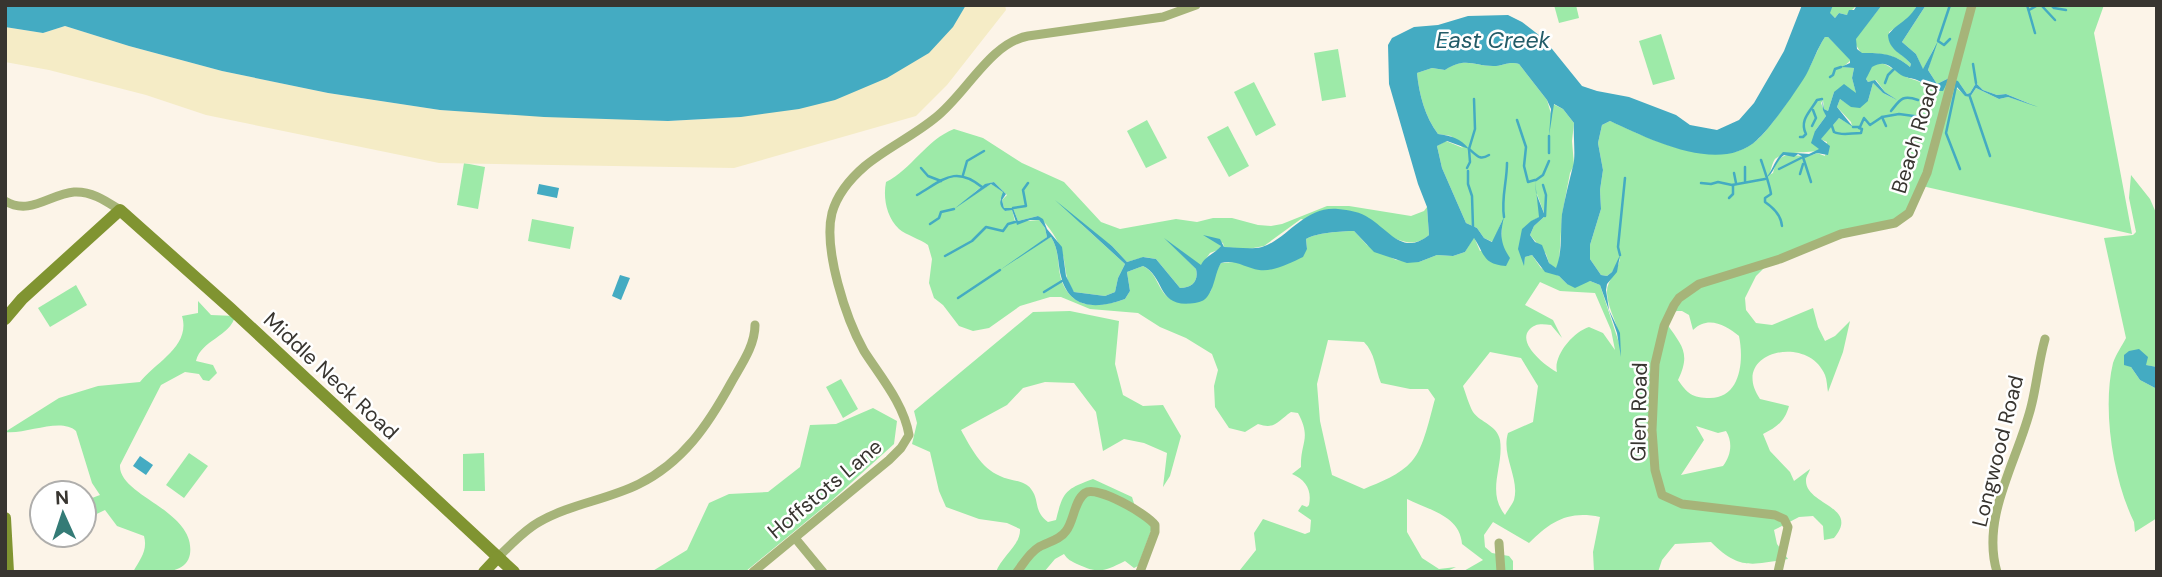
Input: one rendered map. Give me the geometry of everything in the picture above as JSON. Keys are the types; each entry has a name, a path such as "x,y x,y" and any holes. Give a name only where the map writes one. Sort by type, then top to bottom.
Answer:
{"street":[{"name":"Hoffstots Lane","path":"753,572 889,460 909,435 900,409 852,328 840,292 831,246 830,225 841,193 864,167 938,117 996,51 1009,42 1028,36 1163,17 1196,5"},
{"name":"Beach Road","path":"1725,276 1780,259 1841,234 1902,220 1909,213 1922,186 1972,5"},
{"path":"5,201 13,206 34,205 76,192 99,197 120,211 22,299 5,319"},
{"name":"Middle Neck Road","path":"120,211 230,308 514,572"},
{"name":"Glen Road","path":"1725,276 1691,288 1674,305 1664,326 1655,364 1655,470 1662,495 1682,504 1775,516 1786,522 1788,527 1778,572"},
{"path":"484,572 520,536 538,523 557,513 641,483 686,450 703,431 750,349 755,335 755,324"},
{"name":"Longwood Road","path":"1997,572 1993,531 2032,403 2045,339"},
{"path":"1017,572 1038,548 1066,533 1079,499 1092,490 1102,492 1149,517 1155,524 1155,532 1140,572"},
{"path":"5,518 8,572"},
{"path":"795,538 823,572"},
{"path":"1499,543 1501,572"}],"green space":[{"path":"1554,5 1576,5 1579,18 1559,23"},
{"path":"1833,5 1857,5 1847,15 1839,13 1835,18 1829,13"},
{"path":"1882,5 1917,5 1911,17 1889,32 1893,47 1911,64 1910,67 1893,57 1861,53 1856,45 1855,39"},
{"path":"1926,5 2104,5 2094,33 2132,234 1922,186 1901,220 1864,228 1770,262 1756,276 1745,298 1746,310 1756,323 1772,325 1813,308 1825,341 1835,336 1850,321 1843,352 1828,392 1825,375 1816,362 1803,354 1789,352 1774,354 1762,360 1754,370 1753,383 1760,399 1789,406 1780,423 1763,434 1770,451 1790,472 1794,481 1810,469 1806,479 1808,488 1837,512 1841,527 1834,538 1824,540 1823,526 1813,516 1799,517 1774,530 1777,544 1788,559 1755,564 1730,557 1711,542 1675,544 1662,560 1658,572 1594,572 1593,552 1600,517 1578,515 1552,524 1529,543 1493,522 1484,535 1485,547 1492,553 1509,556 1513,561 1513,572 1462,572 1483,560 1462,544 1456,526 1449,520 1407,499 1407,532 1422,558 1439,569 1456,567 1445,572 1242,572 1240,570 1256,550 1254,533 1263,519 1305,534 1310,532 1311,520 1298,511 1302,505 1309,505 1309,490 1301,479 1292,474 1301,467 1305,435 1298,413 1291,412 1272,425 1258,424 1245,432 1229,428 1215,407 1214,386 1218,370 1212,354 1138,313 1090,309 1061,297 1050,297 1020,306 989,328 973,331 959,326 934,298 929,283 932,259 928,245 899,229 888,213 885,200 886,182 904,170 935,140 954,129 983,138 1022,163 1064,182 1101,222 1120,229 1176,219 1197,222 1213,218 1232,218 1271,226 1327,206 1349,206 1411,216 1427,207 1429,235 1420,241 1404,241 1301,219 1264,246 1248,249 1224,247 1223,243 1214,240 1221,246 1210,253 1201,266 1170,243 1196,269 1194,283 1180,288 1156,259 1144,257 1127,262 1112,246 1080,223 1125,264 1115,292 1105,296 1074,292 1068,280 1060,247 1051,230 1038,216 1018,221 1013,208 1004,208 1002,200 1007,195 1004,192 1000,200 1005,211 1012,209 1015,222 1039,220 1045,228 1047,237 1037,245 1051,237 1057,253 1061,279 1072,297 1079,302 1097,305 1125,299 1130,291 1127,272 1143,266 1153,274 1163,292 1170,298 1179,302 1194,302 1211,291 1214,274 1221,263 1235,262 1261,270 1307,249 1306,239 1329,233 1354,231 1367,245 1396,260 1419,262 1437,255 1453,256 1465,252 1474,237 1480,251 1501,245 1502,221 1493,242 1484,238 1477,228 1466,223 1442,168 1437,146 1446,141 1463,148 1451,136 1438,134 1433,127 1423,105 1417,73 1432,68 1445,70 1465,63 1496,66 1516,63 1547,100 1552,117 1553,104 1563,109 1574,123 1574,165 1562,215 1559,263 1556,269 1549,263 1546,254 1530,235 1534,226 1545,216 1537,194 1540,217 1527,225 1521,236 1520,249 1524,264 1525,257 1532,255 1541,268 1559,276 1567,284 1590,281 1600,285 1620,346 1619,332 1607,293 1620,258 1607,276 1601,275 1590,259 1590,245 1601,209 1603,170 1598,143 1602,125 1610,121 1684,150 1724,154 1742,150 1757,140 1776,119 1808,70 1825,37 1851,60 1843,67 1854,68 1852,78 1857,96 1834,92 1828,111 1824,109 1823,100 1821,103 1826,116 1815,131 1824,150 1779,156 1775,159 1769,175 1785,156 1817,153 1825,156 1827,142 1820,139 1839,118 1852,126 1837,107 1840,99 1846,103 1868,101 1873,83 1883,93 1895,99 1885,92 1876,80 1868,82 1866,79 1869,70 1878,63 1939,92 1947,82 1970,97 1976,88 1999,99 2008,97 2033,105 2006,94 1997,95 1983,90 1976,83 1967,94 1960,84 1949,78 1937,84 1928,70 1935,46 1923,70 1916,54 1902,42","holes":["994,182 1004,192 991,184 969,198 980,188","1540,282 1560,291 1595,293 1611,330 1615,350 1603,333 1589,327 1577,334 1561,352 1557,372 1547,365 1530,348 1526,336 1534,326 1545,324 1551,325 1562,338 1553,320 1525,305","1677,311 1689,315 1693,330 1711,322 1723,325 1739,336 1740,366 1734,385 1728,392 1710,398 1699,397 1681,385 1678,380 1684,363 1683,350 1667,324 1669,314","1328,340 1364,342 1373,356 1381,383 1410,389 1428,389 1435,399 1423,440 1412,461 1396,474 1364,489 1332,475 1320,421 1317,384","1490,352 1521,358 1538,386 1533,422 1508,433 1506,442 1515,492 1514,500 1505,515 1499,506 1496,488 1500,440 1496,431 1473,412 1463,386","1696,426 1718,433 1726,431 1730,449 1723,466 1681,475 1704,440"]},
{"path":"1661,34 1675,79 1653,85 1639,41"},
{"path":"1338,49 1346,97 1322,101 1314,53"},
{"path":"1254,82 1276,125 1256,136 1234,92"},
{"path":"1147,120 1167,158 1146,168 1127,131"},
{"path":"1228,126 1249,166 1229,177 1207,137"},
{"path":"464,163 485,167 478,209 457,205"},
{"path":"2131,175 2150,199 2157,215 2157,367 2131,367 2140,380 2157,389 2157,518 2135,532 2115,465 2109,422 2113,363 2126,338 2104,238 2133,235 2136,232 2129,198"},
{"path":"532,219 574,227 570,249 528,241"},
{"path":"76,285 87,305 50,327 38,308"},
{"path":"198,301 211,315 235,316 228,329 204,348 196,361 213,365 217,373 209,381 203,380 199,374 185,372 161,385 120,465 123,476 131,486 181,526 189,539 190,554 182,567 175,570 133,572 144,551 144,536 117,526 105,510 98,513 98,479 91,479 76,431 69,427 52,426 5,432 59,398 98,386 140,382 177,345 183,327 182,316 198,313"},
{"path":"1070,311 1119,321 1115,364 1123,395 1143,406 1163,405 1181,436 1170,476 1163,487 1167,453 1144,443 1124,439 1103,451 1096,412 1074,383 1045,382 1023,388 1007,405 961,430 982,463 1000,476 1028,486 1034,493 1040,514 1048,522 1056,520 1067,492 1093,479 1132,497 1137,513 1149,522 1152,528 1138,566 1134,568 1125,561 1106,569 1091,569 1071,561 1064,554 1055,559 1044,572 996,572 1014,546 1020,529 946,507 939,491 930,452 912,444 917,423 914,411 1033,312"},
{"path":"841,379 858,409 843,418 826,387"},
{"path":"873,408 897,421 894,444 830,502 745,572 651,572 687,550 709,503 729,494 768,492 800,467 810,425 836,424"},
{"path":"189,453 208,466 184,498 166,485"},
{"path":"484,453 485,491 463,491 463,454"}],"sand":[{"path":"948,5 1005,5 1006,10 947,85 916,116 734,168 439,163 206,115 146,95 49,70 5,62 5,27 43,33 65,26 222,71 328,93 440,110 668,121 741,117"}],"water":[{"path":"5,5 966,5 953,27 929,53 887,78 835,100 799,109 741,117 668,121 440,110 328,93 222,71 65,26 43,33 5,27"},
{"name":"East Creek","path":"1802,5 1833,5 1830,13 1835,18 1839,13 1847,15 1849,10 1854,10 1857,5 1882,5 1856,39 1857,49 1862,53 1893,56 1910,67 1911,64 1891,45 1888,35 1917,5 1926,5 1902,42 1916,54 1923,69 1938,41 1928,70 1937,84 1949,78 1958,81 1967,94 1976,83 1983,90 1997,95 2006,94 2038,107 2008,97 1999,99 1976,88 1970,97 1965,96 1956,86 1947,83 1943,91 1936,90 1901,75 1888,65 1877,65 1872,67 1866,79 1868,82 1875,80 1885,92 1897,100 1883,93 1873,83 1868,101 1860,108 1851,107 1840,99 1837,107 1853,127 1839,118 1821,139 1830,146 1828,155 1817,153 1805,158 1798,154 1794,157 1784,155 1766,178 1783,152 1809,154 1819,149 1811,143 1815,131 1826,116 1823,110 1822,99 1824,109 1828,111 1834,92 1844,84 1856,93 1852,78 1854,68 1841,67 1850,63 1850,60 1825,37 1806,75 1783,109 1757,140 1742,150 1705,154 1664,144 1610,121 1602,125 1598,143 1603,170 1601,209 1590,245 1590,259 1601,275 1607,276 1612,272 1620,255 1617,272 1607,284 1606,290 1609,310 1620,333 1621,357 1617,333 1600,285 1590,281 1575,288 1559,276 1545,272 1532,255 1525,257 1524,266 1518,249 1522,229 1539,217 1537,194 1545,216 1534,226 1530,235 1535,242 1542,245 1549,263 1556,268 1562,214 1574,162 1574,123 1563,109 1554,104 1549,136 1551,109 1519,64 1488,66 1465,63 1445,70 1432,68 1417,73 1419,89 1426,113 1438,134 1455,138 1469,149 1447,141 1437,146 1442,168 1466,223 1477,228 1484,238 1492,242 1504,217 1502,238 1510,258 1506,266 1488,260 1474,238 1465,252 1453,256 1437,255 1419,262 1407,263 1374,252 1354,231 1336,232 1306,239 1307,249 1303,257 1276,268 1259,270 1236,263 1221,263 1211,290 1206,298 1199,302 1183,304 1167,297 1155,277 1143,266 1127,272 1130,291 1125,299 1097,305 1080,302 1067,290 1051,237 1000,270 1047,237 1039,220 1017,225 1012,210 1005,211 1001,207 1003,192 991,184 954,209 985,184 994,182 1006,194 1002,200 1004,208 1013,208 1018,221 1038,216 1043,219 1047,229 1062,247 1066,276 1074,292 1105,296 1115,292 1125,264 1055,200 1112,246 1127,262 1143,257 1156,259 1180,288 1194,283 1196,269 1164,238 1201,265 1221,246 1203,235 1220,239 1224,247 1262,247 1315,213 1338,209 1366,216 1390,235 1404,242 1420,241 1429,235 1427,207 1389,84 1388,45 1392,38 1414,27 1438,25 1468,16 1508,15 1544,39 1582,86 1629,97 1676,115 1690,125 1717,130 1739,120 1754,103 1784,51"},
{"path":"539,184 559,188 557,198 537,194"},
{"path":"620,275 630,278 621,300 612,296"},
{"path":"2139,349 2148,357 2146,365 2157,367 2157,389 2140,380 2131,367 2124,365 2124,355"},
{"path":"140,456 153,465 146,475 133,466"}],"waterway":[{"path":"1950,5 1938,41 1944,45 1950,39"},
{"path":"2027,5 2035,33"},
{"path":"2029,10 2038,5"},
{"path":"2041,5 2055,20"},
{"path":"2051,5 2066,10"},
{"path":"1973,64 1976,83"},
{"path":"1830,77 1835,69 1841,67"},
{"path":"1885,83 1894,69"},
{"path":"1956,86 1946,133 1960,169"},
{"path":"1970,97 1990,156"},
{"path":"1467,168 1475,129 1474,99"},
{"path":"1800,137 1806,134 1806,116 1817,100 1822,99"},
{"path":"1891,111 1902,99 1918,100"},
{"path":"1812,126 1816,118 1813,110"},
{"path":"1853,127 1860,127 1864,118 1870,125 1882,117 1899,114 1921,117"},
{"path":"1882,117 1886,126"},
{"path":"1517,120 1526,147 1524,166 1528,182 1535,180"},
{"path":"1832,126 1834,132 1840,134 1861,133 1862,129 1859,128"},
{"path":"1549,136 1549,153"},
{"path":"1469,149 1480,157 1489,155"},
{"path":"963,175 967,161 984,151"},
{"path":"1803,157 1811,182"},
{"path":"1779,169 1801,158"},
{"path":"1761,160 1771,194 1765,198 1765,202 1776,212 1782,226"},
{"path":"1536,180 1543,175 1549,161"},
{"path":"1504,217 1507,163"},
{"path":"1800,174 1803,164"},
{"path":"1745,167 1745,181"},
{"path":"921,168 928,176 941,181"},
{"path":"1468,171 1473,227"},
{"path":"1734,173 1736,183"},
{"path":"917,195 942,180 956,176 973,180 982,187"},
{"path":"1620,255 1618,247 1625,178"},
{"path":"1701,183 1732,185 1765,179"},
{"path":"1013,208 1026,206 1023,190 1028,183"},
{"path":"1543,185 1546,195 1545,216"},
{"path":"1729,198 1733,194 1733,185"},
{"path":"930,224 939,218 941,212 954,209"},
{"path":"945,256 972,241 986,227 1003,231 1008,224 1015,222"},
{"path":"958,298 1000,270"},
{"path":"1044,292 1062,281"}]}
